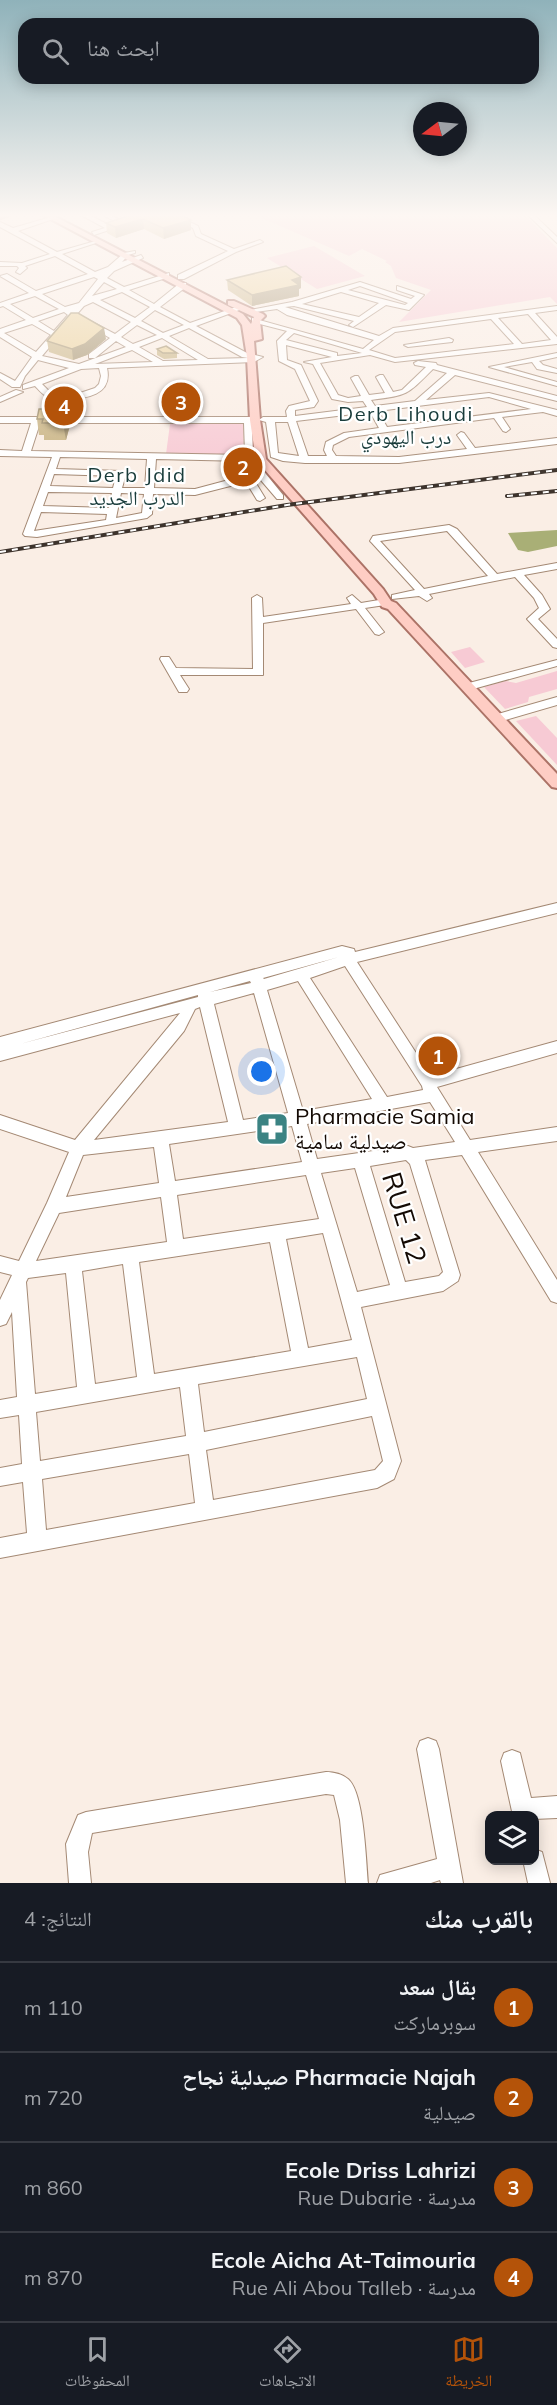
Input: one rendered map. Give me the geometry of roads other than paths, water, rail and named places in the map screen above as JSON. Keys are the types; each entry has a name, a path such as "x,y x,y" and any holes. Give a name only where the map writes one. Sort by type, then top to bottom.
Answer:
{"main road":[{"path":"224,303 250,316"},
{"path":"250,316 247,326 256,359"},
{"path":"250,316 256,359 261,460 557,775"},
{"path":"392,600 557,783"}],"street":[{"path":"53,303 162,363"},
{"path":"0,333 85,303"},
{"path":"101,303 207,362"},
{"path":"147,303 256,359"},
{"path":"91,361 92,357 159,303"},
{"path":"1,399 18,388 37,384 74,367 189,325 250,316 297,303"},
{"path":"332,338 383,303 400,309 411,303"},
{"path":"2,304 56,335"},
{"path":"293,304 360,320"},
{"path":"18,388 21,375 80,306"},
{"path":"327,312 335,306"},
{"path":"250,316 277,307 379,339"},
{"path":"281,341 356,360 369,351 391,326 437,324 557,308"},
{"path":"530,312 557,342"},
{"path":"250,316 292,331 404,360 433,365 557,399"},
{"path":"250,316 332,338 369,351"},
{"path":"493,317 520,346"},
{"path":"437,324 459,353"},
{"path":"543,326 557,324"},
{"path":"281,341 292,331"},
{"path":"0,333 38,357 74,367 256,359"},
{"path":"408,345 449,340"},
{"path":"281,341 285,363 298,367 314,401 311,405"},
{"path":"404,360 557,342"},
{"path":"282,356 320,351"},
{"path":"556,356 493,367 557,384"},
{"path":"289,364 344,358"},
{"path":"534,359 540,367 557,371"},
{"path":"315,361 335,397 346,400"},
{"path":"37,384 49,395 95,393 102,389 106,380 102,365"},
{"path":"305,460 291,419 292,408 391,396 405,392 433,365"},
{"path":"530,377 540,367"},
{"path":"418,403 453,372"},
{"path":"0,375 18,388"},
{"path":"380,376 391,396"},
{"path":"355,378 384,430"},
{"path":"0,420 291,419 494,395 557,413"},
{"path":"334,460 328,450 333,440 356,433 545,410"},
{"path":"497,416 506,429"},
{"path":"259,420 249,458 280,497"},
{"path":"259,420 275,456 305,460 385,461 557,441"},
{"path":"26,453 36,421"},
{"path":"461,435 472,452"},
{"path":"0,453 249,458"},
{"path":"57,454 27,531 31,535 147,514 152,456"},
{"path":"51,471 119,473 121,476 110,522"},
{"path":"44,489 195,492 260,474"},
{"path":"249,478 260,498"},
{"path":"36,509 113,511"},
{"path":"424,594 375,541 376,538 449,528 496,579"},
{"path":"258,617 354,601 392,600 557,568"},
{"path":"424,594 496,579 520,577"},
{"path":"520,577 543,603 545,609 532,619 557,645"},
{"path":"171,671 259,673 257,598"},
{"path":"543,603 557,599"},
{"path":"354,601 379,632"},
{"path":"165,659 183,689"},
{"path":"473,686 557,663"},
{"path":"502,717 557,700"},
{"path":"0,1043 205,994 350,956 557,908"},
{"path":"257,980 301,975 350,956"},
{"path":"350,956 557,1295"},
{"path":"301,975 383,1104"},
{"path":"0,1548 386,1475 392,1461 379,1406 351,1301 257,980"},
{"path":"0,1055 189,1004 205,994"},
{"path":"205,994 237,1128"},
{"path":"0,1318 54,1206 78,1148 179,1027 188,1012 189,1004"},
{"path":"429,1087 557,1047"},
{"path":"0,1122 78,1148 161,1139 421,1099 428,1096 429,1087"},
{"path":"54,1206 360,1160 467,1148 557,1134"},
{"path":"161,1139 176,1249"},
{"path":"351,1301 443,1283 452,1275 417,1160 413,1155"},
{"name":"RUE 12","path":"360,1160 400,1292"},
{"path":"0,1264 21,1277 73,1264 329,1225"},
{"path":"278,1234 301,1358"},
{"path":"130,1256 147,1385"},
{"path":"73,1264 87,1395"},
{"path":"21,1277 26,1405 37,1541"},
{"path":"0,1409 363,1347"},
{"path":"188,1378 205,1510"},
{"path":"0,1477 197,1443 379,1406"},
{"path":"388,1883 451,1875 428,1749"},
{"path":"512,1761 523,1811"},
{"path":"80,1883 77,1841 86,1823 337,1783 342,1788 347,1801 357,1883"},
{"path":"530,1811 557,1807"},
{"path":"535,1865 538,1883"}],"railway":[{"path":"0,552 287,505 557,470"},
{"path":"507,496 557,491"}],"place":[{"name":"Ecole Driss Lahrizi","path":"181,402"},
{"name":"Ecole Aicha At-Taimouria","path":"64,406"},
{"name":"Pharmacie Najah صيدلية نجاح","path":"243,467"},
{"name":"بقال سعد","path":"438,1056"},
{"name":"Pharmacie Samia صيدلية سامية","path":"272,1129"}],"district":[{"name":"Derb Lihoudi درب اليهودي","path":"406,426"},
{"name":"Derb Jdid الدرب الجديد","path":"137,486"}]}
